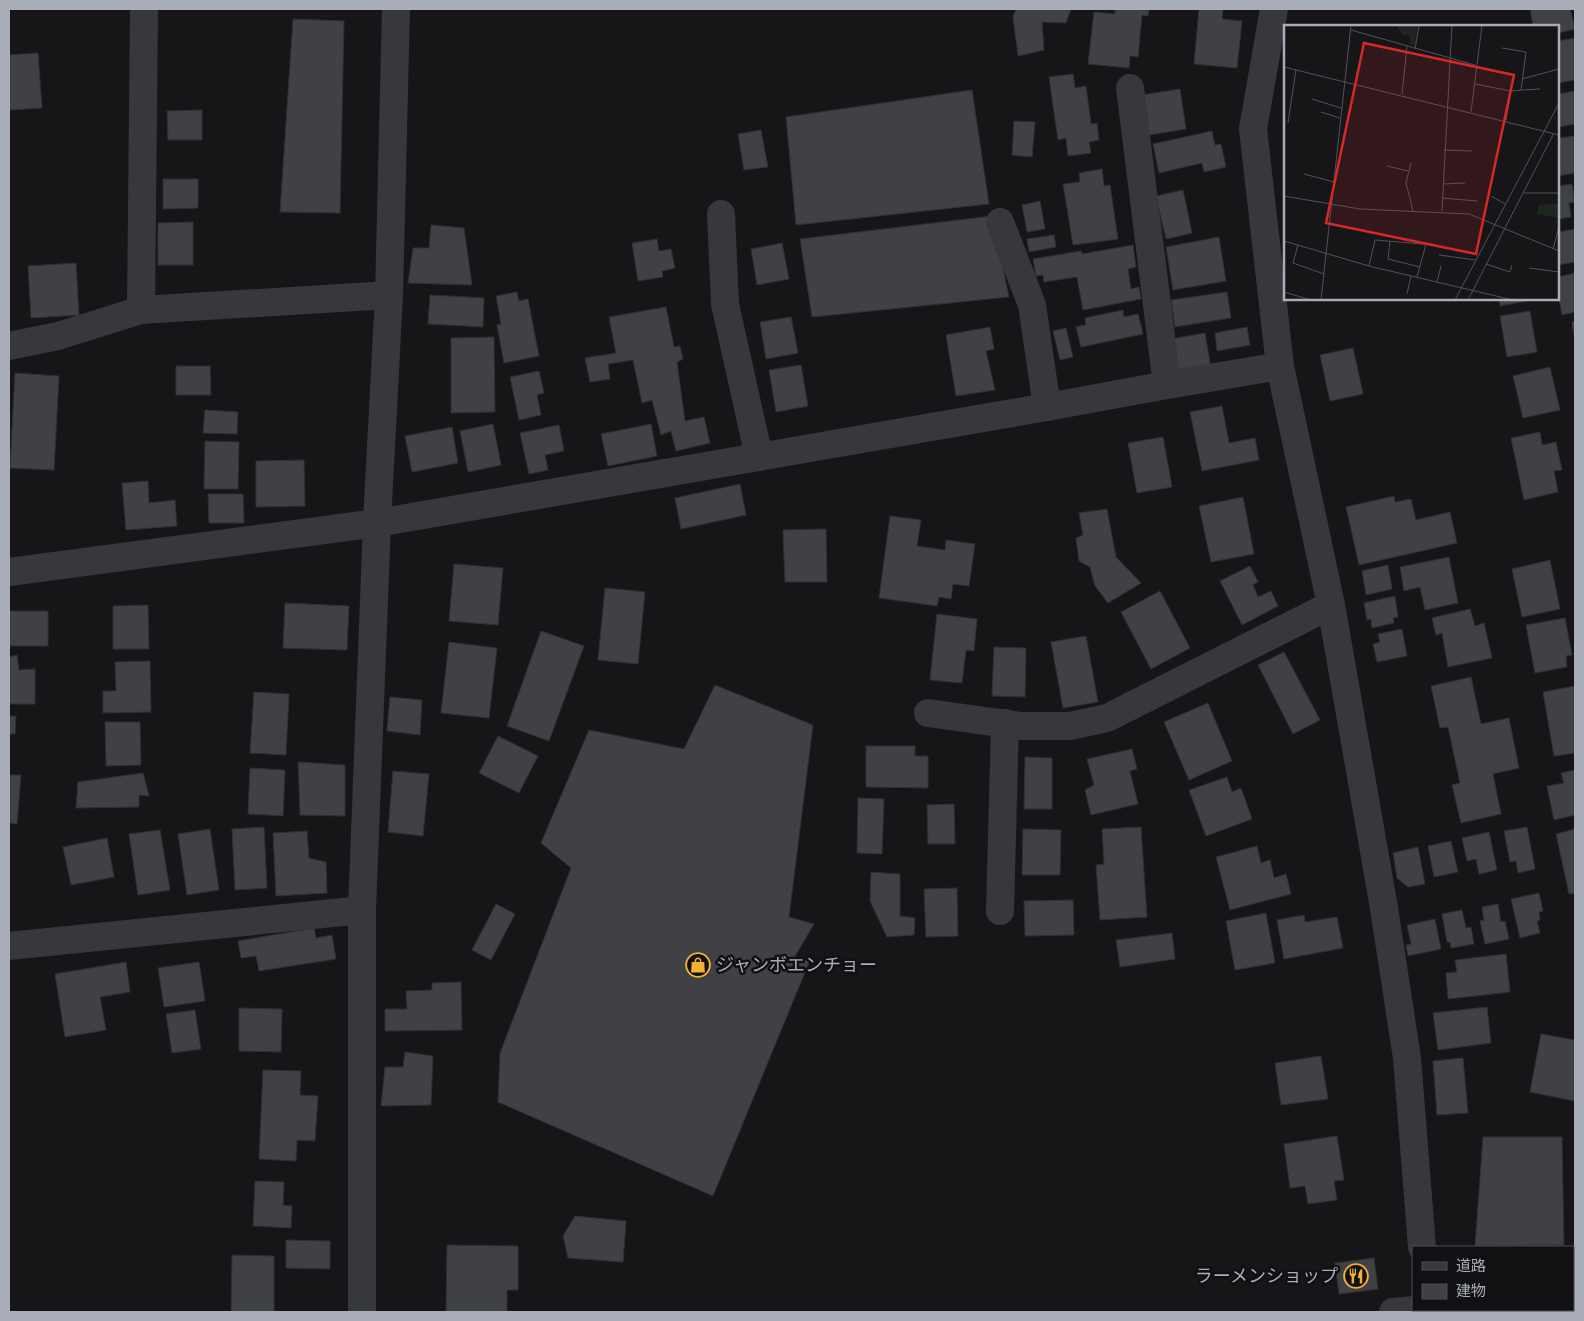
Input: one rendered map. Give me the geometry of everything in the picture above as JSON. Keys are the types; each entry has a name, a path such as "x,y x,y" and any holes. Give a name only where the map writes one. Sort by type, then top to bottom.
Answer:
{"street":[{"path":"141,310 144,9"},
{"path":"362,1312 362,910 377,523 389,295 396,9"},
{"path":"1274,9 1253,129 1280,366 1331,605 1384,908 1407,1058 1422,1246"},
{"path":"1130,88 1167,384"},
{"path":"721,214 725,304 759,457"},
{"path":"1000,222 1032,305 1047,407"},
{"path":"9,346 58,336 141,310 389,295"},
{"path":"9,572 377,523 1047,407 1167,384 1280,366"},
{"path":"928,713 1021,726 1070,726 1107,718 1331,605"},
{"path":"1000,911 1004,724"},
{"path":"9,946 362,910"},
{"path":"1393,1312 1412,1310"}],"building":[{"path":"1016,9 1071,9 1066,23 1042,22 1044,50 1018,56 1013,17"},
{"path":"1115,9 1149,9 1148,16 1142,15 1138,57 1130,56 1129,68 1088,64 1094,12 1115,14"},
{"path":"1199,9 1223,9 1222,19 1242,21 1237,68 1194,64"},
{"path":"1530,9 1570,9 1575,29 1559,33 1559,25 1533,25"},
{"path":"293,19 344,21 340,213 280,212"},
{"path":"1575,38 1575,80 1559,83 1559,41"},
{"path":"38,53 42,108 9,110 9,55"},
{"path":"1073,74 1075,88 1086,86 1091,124 1097,123 1099,140 1089,142 1091,153 1068,156 1066,138 1058,140 1049,77"},
{"path":"1180,89 1186,129 1149,135 1142,95"},
{"path":"972,90 989,204 796,225 786,117"},
{"path":"1575,91 1575,124 1559,127 1559,94"},
{"path":"202,110 202,140 168,140 167,111"},
{"path":"1014,121 1035,122 1032,157 1012,155"},
{"path":"761,130 768,167 744,170 738,134"},
{"path":"1212,131 1215,145 1221,144 1226,167 1204,172 1202,163 1159,173 1153,144"},
{"path":"1575,136 1575,173 1559,176 1559,138"},
{"path":"1102,169 1104,186 1110,185 1118,239 1073,245 1063,184 1080,182 1079,173"},
{"path":"163,179 198,179 198,208 163,209"},
{"path":"1572,184 1575,202 1569,203 1571,217 1559,219 1559,186"},
{"path":"1183,190 1192,233 1166,239 1156,196"},
{"path":"1040,201 1045,229 1027,232 1022,205"},
{"path":"992,216 1009,297 812,317 800,239"},
{"path":"193,222 193,265 158,265 158,223"},
{"path":"431,225 464,228 472,285 408,283 413,248 429,248"},
{"path":"1575,229 1575,262 1559,265 1559,232"},
{"path":"1054,235 1056,247 1029,252 1027,239"},
{"path":"1219,237 1226,281 1173,290 1166,247"},
{"path":"657,239 659,251 671,249 675,268 662,271 663,277 638,281 632,243"},
{"path":"782,243 789,279 757,285 751,249"},
{"path":"1133,245 1136,267 1128,269 1131,289 1139,287 1141,299 1083,310 1077,277 1044,282 1043,275 1036,276 1033,259 1081,251 1082,254"},
{"path":"76,263 79,315 31,318 28,266"},
{"path":"1575,273 1575,312 1562,315 1559,299 1559,277"},
{"path":"517,292 519,301 528,299 539,356 504,363 497,325 501,324 496,296"},
{"path":"1227,292 1231,318 1175,327 1171,300"},
{"path":"430,295 484,298 483,327 428,324"},
{"path":"1499,300 1532,300 1500,306"},
{"path":"666,307 674,347 680,346 683,359 677,362 685,421 704,417 710,443 676,451 671,431 661,435 652,400 642,403 633,360 608,364 610,379 590,382 585,358 616,353 609,317"},
{"path":"1123,310 1124,317 1138,314 1143,334 1081,347 1076,327 1086,325 1085,318"},
{"path":"1530,311 1537,352 1507,357 1500,316"},
{"path":"791,317 798,353 766,359 760,322"},
{"path":"1575,321 1575,343 1572,322"},
{"path":"990,327 994,349 986,351 995,390 956,396 946,335"},
{"path":"1247,327 1250,345 1217,351 1215,333"},
{"path":"1066,328 1073,357 1060,360 1053,331"},
{"path":"1205,333 1211,368 1176,374 1171,339"},
{"path":"494,337 495,412 451,413 451,338"},
{"path":"1353,348 1363,394 1330,401 1320,355"},
{"path":"801,365 808,406 776,412 769,370"},
{"path":"176,366 210,366 211,395 176,395"},
{"path":"1550,367 1560,410 1523,418 1513,376"},
{"path":"539,371 544,393 537,395 541,415 519,420 510,377"},
{"path":"15,373 59,376 54,470 10,468"},
{"path":"1222,406 1229,443 1255,438 1259,460 1202,471 1190,412"},
{"path":"205,410 238,412 237,434 203,433"},
{"path":"493,424 501,465 468,472 460,431"},
{"path":"651,424 657,456 608,466 601,434"},
{"path":"559,425 564,451 545,455 548,470 529,474 520,433"},
{"path":"452,427 458,463 412,472 405,436"},
{"path":"1540,432 1542,445 1556,442 1562,470 1554,471 1558,492 1524,500 1511,438"},
{"path":"1163,437 1172,487 1137,493 1128,443"},
{"path":"205,441 239,442 238,489 204,489"},
{"path":"304,460 305,506 256,507 256,461"},
{"path":"148,481 149,503 175,500 177,526 126,530 122,483"},
{"path":"740,484 746,515 681,529 675,498"},
{"path":"208,494 243,494 244,523 209,523"},
{"path":"1394,496 1395,502 1411,499 1416,520 1450,512 1457,543 1359,565 1346,507"},
{"path":"1243,497 1254,554 1211,562 1199,506"},
{"path":"1107,509 1116,557 1141,583 1108,603 1095,586 1090,567 1079,561 1076,538 1083,535 1079,513"},
{"path":"890,516 921,520 917,546 945,550 946,540 975,544 969,586 953,584 951,599 939,597 937,606 879,598"},
{"path":"826,529 827,582 785,582 783,530"},
{"path":"1449,557 1458,603 1425,610 1420,587 1404,591 1400,567"},
{"path":"1550,560 1560,609 1522,617 1512,569"},
{"path":"454,564 503,568 498,625 449,621"},
{"path":"1388,565 1392,589 1366,595 1362,571"},
{"path":"1250,566 1258,582 1253,585 1258,597 1271,591 1278,606 1242,625 1220,581"},
{"path":"605,588 645,592 638,664 598,660"},
{"path":"1160,591 1190,648 1151,669 1121,612"},
{"path":"1395,596 1398,617 1393,618 1394,623 1372,628 1371,619 1367,620 1364,603"},
{"path":"285,603 349,606 347,650 283,648"},
{"path":"148,605 149,649 113,649 113,606"},
{"path":"1470,609 1475,626 1484,623 1492,658 1448,667 1442,633 1436,635 1432,618"},
{"path":"9,611 48,611 48,646 9,646"},
{"path":"937,614 977,619 974,651 966,650 962,683 930,680"},
{"path":"1565,618 1572,655 1566,656 1567,667 1535,673 1526,625"},
{"path":"1402,629 1407,656 1377,662 1373,644 1380,642 1378,634"},
{"path":"541,631 584,646 549,741 507,726"},
{"path":"1086,636 1098,702 1063,708 1051,642"},
{"path":"449,642 497,648 489,718 441,713"},
{"path":"994,647 1026,648 1025,697 992,696"},
{"path":"1284,652 1320,720 1293,734 1258,665"},
{"path":"17,655 19,670 35,669 35,704 9,704 9,657"},
{"path":"150,661 151,712 103,713 103,691 116,691 115,662"},
{"path":"1471,677 1481,724 1509,718 1519,768 1493,774 1501,814 1461,823 1452,785 1460,783 1448,727 1440,728 1431,686"},
{"path":"715,685 813,725 789,917 814,924 794,958 810,960 713,1196 498,1102 500,1053 571,868 541,843 589,730 684,749"},
{"path":"1575,686 1575,753 1554,756 1543,692"},
{"path":"254,692 289,694 286,755 250,753"},
{"path":"390,697 422,700 420,735 387,731"},
{"path":"1208,703 1232,761 1189,780 1164,722"},
{"path":"9,716 16,716 15,734 9,734"},
{"path":"105,722 140,722 141,765 106,766"},
{"path":"498,736 538,756 519,793 479,773"},
{"path":"866,746 915,746 915,756 928,756 928,788 866,787"},
{"path":"1132,749 1137,769 1130,771 1138,804 1091,815 1085,790 1094,785 1087,759"},
{"path":"1025,757 1052,758 1052,809 1024,809"},
{"path":"298,762 345,765 345,816 300,815"},
{"path":"250,768 285,770 283,816 248,814"},
{"path":"1575,770 1575,815 1554,820 1547,786 1564,783 1561,773"},
{"path":"393,771 429,774 423,836 388,832"},
{"path":"143,773 149,796 139,795 139,807 76,808 78,782"},
{"path":"9,775 21,775 17,824 9,823"},
{"path":"1227,777 1232,792 1241,788 1252,819 1206,836 1189,790"},
{"path":"858,798 884,799 882,854 857,853"},
{"path":"954,804 955,844 928,844 927,805"},
{"path":"264,827 267,888 235,890 232,829"},
{"path":"1141,827 1147,917 1100,920 1096,865 1104,864 1102,829"},
{"path":"1527,827 1535,869 1518,873 1516,861 1510,862 1504,831"},
{"path":"210,829 219,890 187,895 178,834"},
{"path":"1023,829 1061,830 1060,875 1022,875"},
{"path":"1575,829 1575,893 1569,894 1556,834"},
{"path":"160,830 170,890 138,895 129,834"},
{"path":"307,831 309,858 326,862 327,893 276,896 273,833"},
{"path":"1489,832 1497,870 1479,874 1476,859 1467,861 1462,838"},
{"path":"107,838 114,877 71,885 63,847"},
{"path":"1451,841 1458,872 1434,877 1428,846"},
{"path":"1257,846 1261,863 1270,860 1274,878 1286,874 1291,894 1230,910 1216,857"},
{"path":"1418,847 1425,884 1408,887 1397,878 1393,853"},
{"path":"871,872 900,874 900,916 915,918 914,935 887,937 870,901"},
{"path":"957,888 958,936 926,937 924,889"},
{"path":"1539,893 1543,911 1539,912 1540,920 1537,921 1540,933 1520,938 1511,899"},
{"path":"1073,900 1074,935 1025,936 1024,901"},
{"path":"496,904 515,914 491,960 472,950"},
{"path":"1498,904 1501,922 1505,921 1509,939 1485,944 1480,921 1484,920 1482,907"},
{"path":"1462,910 1466,928 1471,927 1474,944 1451,948 1450,942 1447,942 1442,914"},
{"path":"1266,913 1275,963 1235,970 1226,921"},
{"path":"1304,915 1305,922 1337,917 1343,948 1284,959 1277,920"},
{"path":"1435,919 1441,949 1408,956 1406,945 1411,944 1407,925"},
{"path":"314,928 316,938 332,935 336,959 259,971 256,956 241,958 238,941"},
{"path":"1172,933 1175,959 1120,967 1116,940"},
{"path":"1506,954 1510,992 1448,999 1446,973 1457,972 1455,960"},
{"path":"126,962 130,992 100,997 106,1030 65,1037 55,974"},
{"path":"199,962 205,1001 164,1007 158,968"},
{"path":"461,982 462,1030 385,1031 385,1009 407,1009 406,991 432,990 432,983"},
{"path":"1487,1007 1491,1043 1438,1050 1433,1013"},
{"path":"239,1008 282,1009 281,1052 239,1051"},
{"path":"195,1010 201,1049 172,1053 166,1014"},
{"path":"1541,1034 1575,1040 1575,1101 1530,1092"},
{"path":"405,1052 433,1056 431,1105 381,1106 385,1067 403,1067"},
{"path":"1321,1056 1328,1099 1281,1105 1275,1063"},
{"path":"1463,1058 1468,1113 1437,1115 1433,1061"},
{"path":"263,1070 301,1071 300,1095 318,1096 315,1141 297,1140 296,1161 259,1159"},
{"path":"1337,1136 1344,1180 1334,1181 1337,1200 1308,1204 1305,1186 1290,1188 1284,1144"},
{"path":"1483,1137 1562,1137 1564,1245 1475,1246"},
{"path":"255,1181 284,1182 283,1205 292,1206 291,1228 253,1226"},
{"path":"575,1216 626,1221 623,1262 568,1258 563,1236"},
{"path":"286,1240 330,1241 330,1269 286,1268"},
{"path":"447,1245 518,1246 518,1290 507,1290 507,1312 446,1312"},
{"path":"232,1255 274,1256 274,1312 231,1312"},
{"name":"ラーメンショップ","path":"1374,1258 1378,1289 1339,1294 1335,1263"}],"place":[{"name":"ジャンボエンチョー","path":"698,965"},
{"name":"ラーメンショップ","path":"1356,1276"}]}
